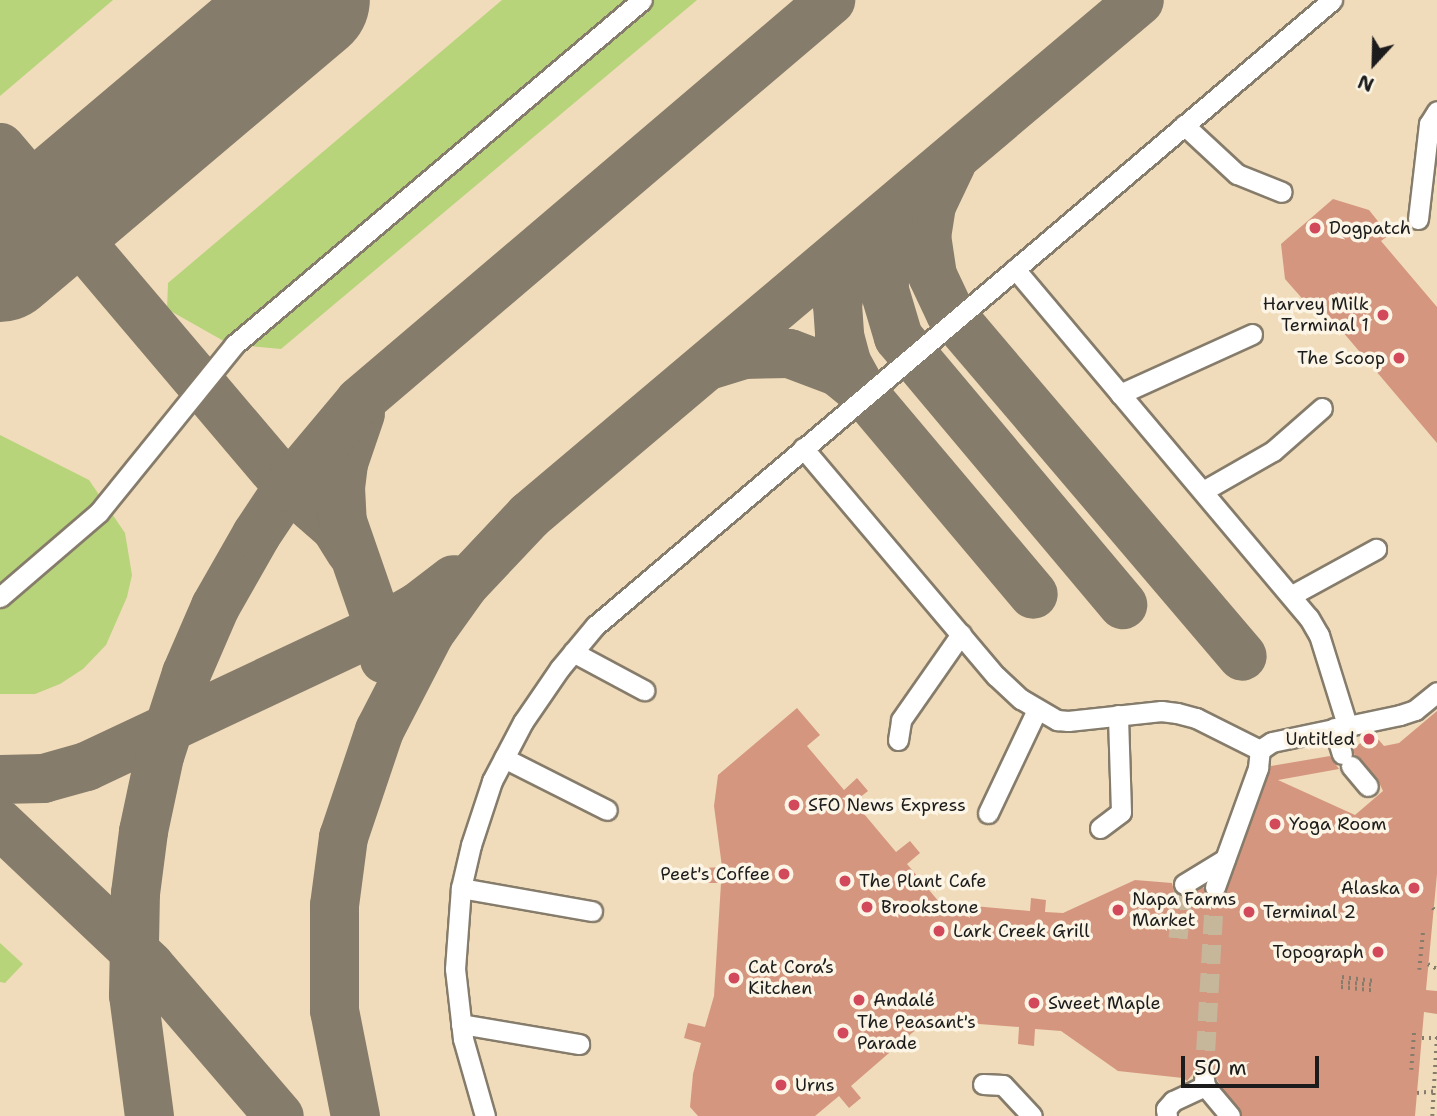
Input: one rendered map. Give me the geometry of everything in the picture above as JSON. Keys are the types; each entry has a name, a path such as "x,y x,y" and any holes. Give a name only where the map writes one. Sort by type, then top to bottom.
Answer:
{"lane":[{"path":"0,597 99,512 234,345 642,0"},
{"path":"485,1116 461,1024 455,969 461,888 481,812 504,758 537,700 573,652 595,625 1332,0"},
{"path":"1418,219 1429,124 1437,111"},
{"path":"1184,125 1237,174 1282,192"},
{"path":"1015,269 1292,595 1319,635 1347,760 1368,786"},
{"path":"1120,394 1252,334"},
{"path":"1203,491 1273,451 1322,408"},
{"path":"803,448 996,676 1037,710 1057,720 1068,721 1161,711 1186,715 1259,750"},
{"path":"1292,595 1376,550"},
{"path":"898,740 901,720 961,635"},
{"path":"573,652 644,690"},
{"path":"1259,750 1272,742 1415,710 1437,692"},
{"path":"988,813 1037,710"},
{"path":"1100,828 1121,812 1118,715"},
{"path":"1215,887 1258,768 1259,750"},
{"path":"504,758 607,810"},
{"path":"1184,884 1224,859"},
{"path":"461,888 592,911"},
{"path":"461,1024 579,1044"},
{"path":"1167,1116 1166,1110 1173,1101 1205,1083 1230,1116"},
{"path":"983,1084 1003,1085 1032,1116"}],"path":[{"path":"1433,908 1437,914"},
{"path":"1419,970 1423,930"},
{"path":"1428,964 1437,969"},
{"path":"1373,985 1341,982 1373,985"},
{"path":"1411,1070 1414,1031"},
{"path":"1422,1038 1437,1036 1432,1116"},
{"path":"1417,1093 1434,1090"}],"green space":[{"path":"0,0 113,0 0,96"},
{"path":"502,0 697,0 281,349 229,344 167,309 168,283"},
{"path":"0,435 89,480 125,533 132,575 127,597 106,645 83,669 60,684 35,694 0,694"},
{"path":"0,943 23,964 5,983 0,982"}],"building":[{"name":"Harvey Milk Terminal 1","path":"1333,199 1369,210 1389,235 1381,241 1437,307 1437,443 1314,298 1307,304 1285,279 1281,244"},
{"name":"Terminal 2","path":"797,708 820,735 807,746 844,790 857,778 868,791 854,802 896,852 910,841 920,853 907,864 940,903 1030,911 1031,898 1046,900 1045,912 1063,913 1135,880 1172,883 1174,891 1184,896 1203,887 1210,898 1222,897 1271,766 1330,756 1339,769 1278,780 1355,815 1383,791 1377,778 1354,754 1353,749 1373,733 1384,746 1399,743 1437,711 1437,874 1426,990 1437,991 1437,1014 1424,1012 1415,1116 1242,1116 1208,1067 1197,1069 1187,1081 1183,1078 1118,1071 1061,1031 1035,1029 1034,1046 1018,1044 1019,1027 927,1020 851,1086 861,1098 849,1108 839,1096 815,1116 698,1116 690,1107 693,1074 701,1043 684,1038 688,1023 705,1027 714,996 721,883 706,883 705,868 722,867 714,806 718,775"}],"taxiway":[{"path":"149,1116 133,995 135,893 143,831 159,756 186,673 215,606 256,534 288,486 359,401 830,0"},
{"path":"355,1116 334,1010 334,905 343,837 379,730 429,633 464,584 529,515 1139,0"},
{"path":"0,147 288,486 335,527 350,551"},
{"path":"951,163 931,205 926,235 932,275 950,313 1242,656"},
{"path":"909,198 893,225 885,253 884,290 898,337 1122,604"},
{"path":"862,237 844,271 837,304 839,335 846,362 862,391 1033,594"},
{"path":"711,364 743,354 789,353 837,371 862,391"},
{"path":"360,413 343,463 340,487 342,521 379,628 384,659"},
{"path":"0,779 43,778 86,766 379,628 418,606 453,579"},
{"path":"0,824 149,965 279,1116"}],"runway":[{"path":"0,260 308,0"}],"tunnel":[{"path":"1178,938 1184,884"},
{"path":"1204,1079 1215,887"}],"place":[{"name":"Dogpatch","path":"1315,228"},
{"name":"Harvey Milk Terminal 1","path":"1383,315"},
{"name":"The Scoop","path":"1399,358"},
{"name":"Untitled","path":"1369,739"},
{"name":"SFO News Express","path":"794,805"},
{"name":"Yoga Room","path":"1275,824"},
{"name":"Peet's Coffee","path":"784,874"},
{"name":"The Plant Cafe","path":"845,881"},
{"name":"Alaska","path":"1414,888"},
{"name":"Brookstone","path":"867,907"},
{"name":"Napa Farms Market","path":"1118,910"},
{"name":"Terminal 2","path":"1249,912"},
{"name":"Lark Creek Grill","path":"939,931"},
{"name":"Topograph","path":"1378,952"},
{"name":"Cat Cora’s Kitchen","path":"734,978"},
{"name":"Andalé","path":"859,1000"},
{"name":"Sweet Maple","path":"1034,1003"},
{"name":"The Peasant's Parade","path":"843,1033"},
{"name":"Urns","path":"781,1085"}]}
